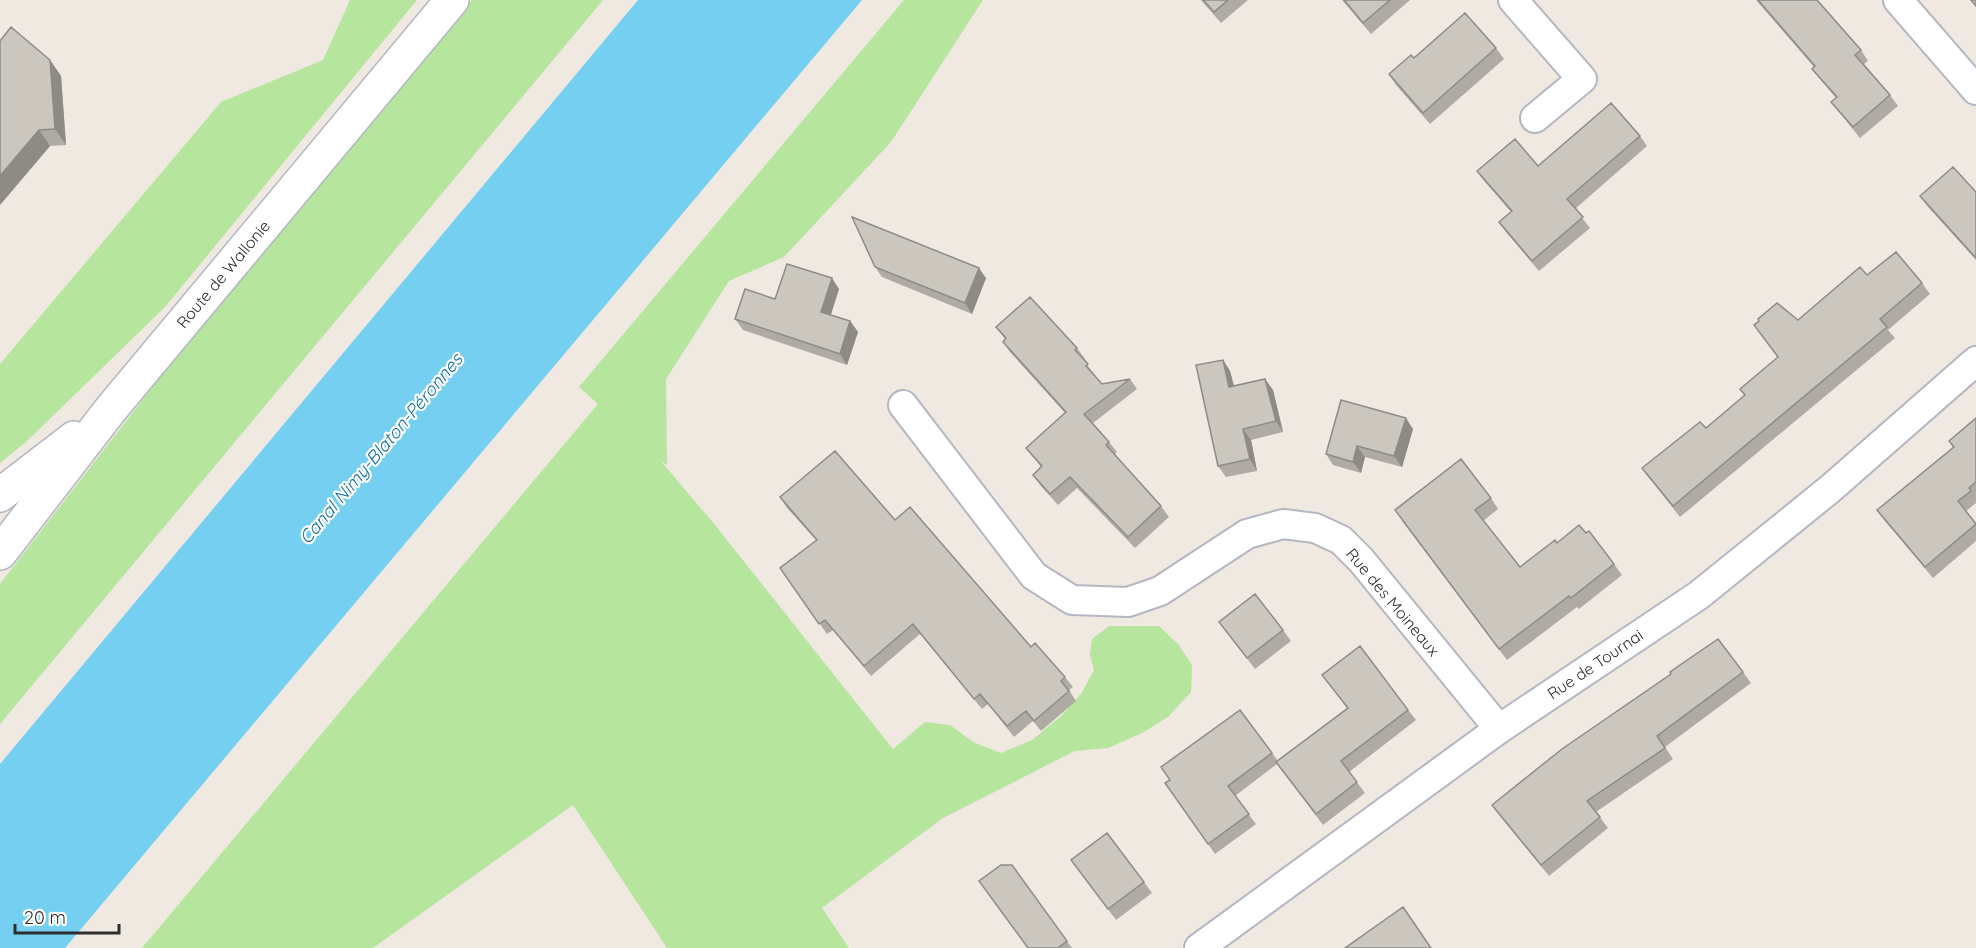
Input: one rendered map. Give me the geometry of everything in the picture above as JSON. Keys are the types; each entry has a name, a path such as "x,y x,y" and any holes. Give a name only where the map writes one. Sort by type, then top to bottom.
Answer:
{"main road":[{"name":"Route de Wallonie","path":"0,553 111,409 452,0"},
{"path":"0,495 111,409"}],"street":[{"path":"1514,0 1582,79 1535,118"},
{"path":"1898,0 1976,90"},
{"name":"Rue de Tournai","path":"1199,948 1499,729 1699,595 1830,489 1976,361"},
{"name":"Rue des Moineaux","path":"903,405 1034,576 1072,600 1128,602 1160,591 1247,534 1283,524 1315,528 1341,540 1362,560 1499,729"}],"green space":[{"path":"350,0 417,0 165,307 26,442 0,463 0,364 221,102 323,60"},
{"path":"472,0 603,0 0,724 0,584 161,376"},
{"path":"904,0 983,0 891,142 784,257 729,281 666,379 667,465 660,460 715,525 893,749 925,722 950,725 973,742 1001,753 1032,740 1061,716 1081,694 1094,670 1090,655 1092,639 1109,626 1159,626 1179,645 1192,665 1191,692 1168,717 1142,733 1108,748 1075,751 943,818 822,908 849,948 667,948 573,805 373,948 142,948 598,404 579,387"}],"water":[{"name":"Canal Nimy-Blaton-Péronnes","path":"638,0 862,0 65,948 0,948 0,764"}],"building":[{"path":"1203,0 1228,0 1214,12"},
{"path":"1344,0 1390,0 1363,23"},
{"path":"1758,0 1817,0 1861,50 1855,55 1890,95 1853,127 1831,102 1837,97 1812,69 1815,66"},
{"path":"1465,13 1496,48 1423,113 1389,74 1411,55 1414,58"},
{"path":"11,27 50,60 55,129 39,130 0,176 0,41"},
{"path":"1611,103 1640,136 1567,199 1583,217 1532,261 1499,222 1512,211 1477,171 1515,139 1538,166"},
{"path":"1953,167 1976,192 1976,258 1920,196"},
{"path":"852,217 979,268 965,303 875,267"},
{"path":"1896,252 1922,283 1880,319 1887,327 1673,506 1642,468 1700,422 1706,428 1745,395 1740,389 1778,357 1754,325 1759,321 1758,319 1777,303 1798,320 1860,267 1867,275"},
{"path":"787,264 832,278 821,312 850,321 840,354 735,319 745,289 775,299"},
{"path":"1030,297 1077,348 1075,350 1088,364 1086,366 1102,384 1130,379 1084,414 1109,442 1106,445 1161,506 1128,537 1070,477 1050,494 1033,475 1042,466 1026,448 1066,412 1003,342 1006,338 996,327"},
{"path":"1223,360 1229,387 1265,379 1276,421 1243,429 1250,459 1218,466 1196,365"},
{"path":"1341,400 1406,418 1394,456 1357,446 1353,462 1326,454"},
{"path":"1976,418 1976,482 1969,488 1971,491 1958,501 1976,524 1925,567 1877,510 1954,447 1949,441"},
{"path":"835,451 895,520 910,507 1031,647 1035,643 1065,677 1061,681 1069,691 1034,721 1026,711 1007,726 980,694 974,699 913,624 864,666 825,620 819,624 780,568 817,540 780,497"},
{"path":"1461,459 1491,498 1475,510 1520,567 1555,540 1557,543 1579,525 1586,533 1589,531 1614,564 1499,649 1395,510"},
{"path":"1255,594 1283,630 1247,658 1219,622"},
{"path":"1718,639 1743,672 1657,736 1665,748 1587,801 1600,817 1541,865 1492,805 1562,749"},
{"path":"1360,646 1408,710 1341,761 1357,782 1316,814 1276,762 1348,708 1322,675"},
{"path":"1240,710 1272,753 1228,786 1249,814 1208,844 1165,783 1170,780 1161,767"},
{"path":"1107,833 1144,882 1108,909 1071,860"},
{"path":"1001,865 1012,865 1067,941 1058,948 1028,948 979,881"},
{"path":"1403,907 1431,948 1345,948"}]}
